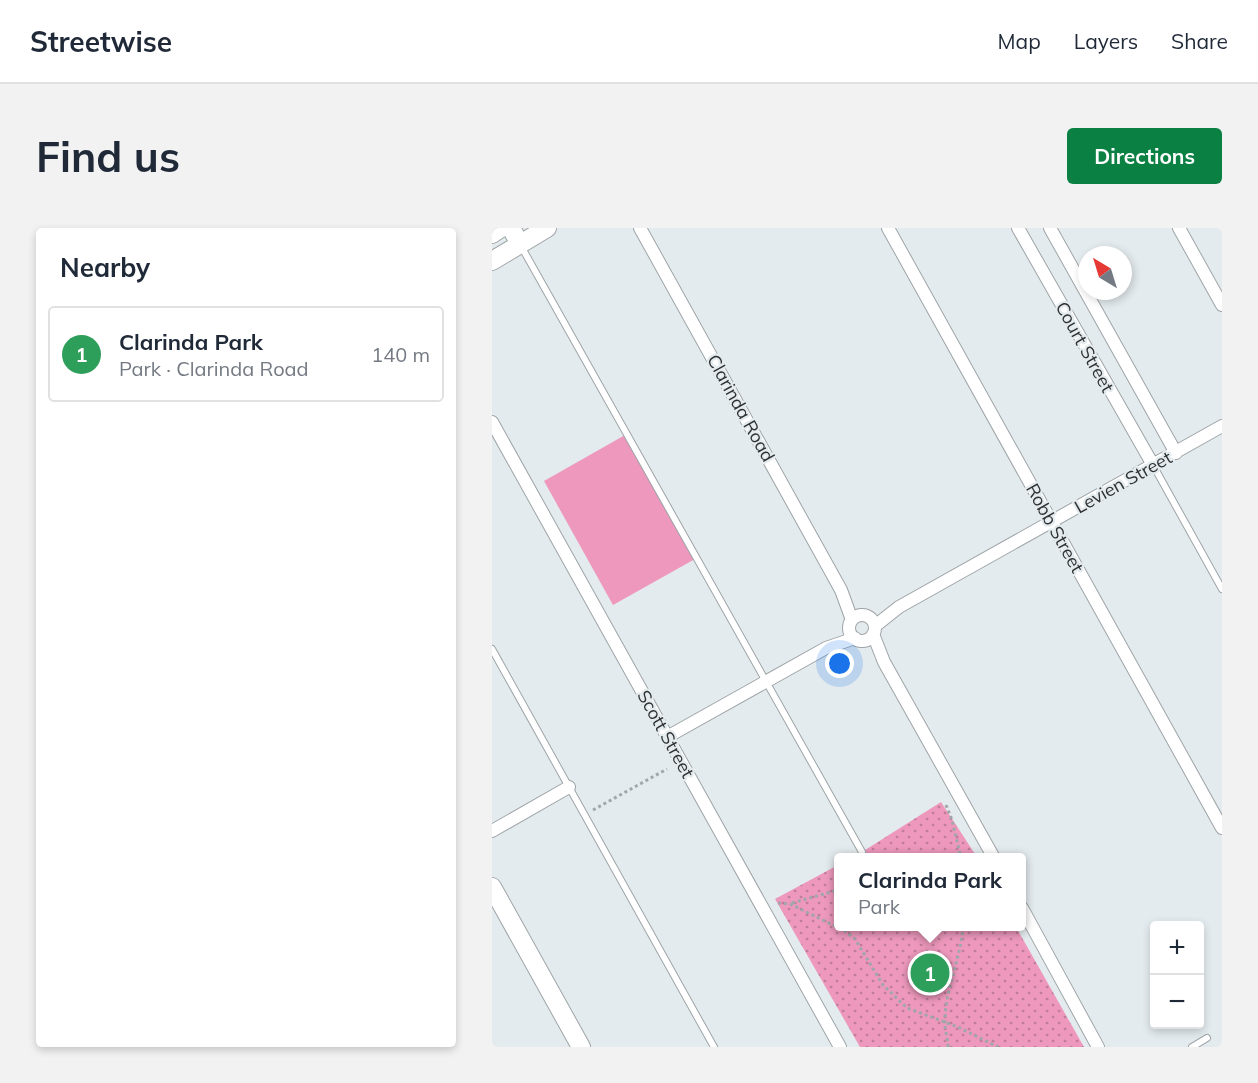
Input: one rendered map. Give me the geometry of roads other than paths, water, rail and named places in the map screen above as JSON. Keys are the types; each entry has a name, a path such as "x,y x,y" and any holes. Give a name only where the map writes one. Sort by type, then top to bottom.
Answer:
{"main road":[{"path":"492,234 501,228"},
{"path":"511,228 520,244"},
{"path":"492,261 547,228"},
{"path":"492,887 581,1047"}],"street":[{"name":"Clarinda Road","path":"640,228 841,590 991,853"},
{"name":"Robb Street","path":"888,228 1222,828"},
{"name":"Court Street","path":"1018,228 1153,465"},
{"name":"Court Street","path":"1050,228 1176,453"},
{"path":"1179,228 1222,305"},
{"name":"Scott Street","path":"492,422 840,1047"},
{"name":"Levien Street","path":"668,736 1222,426"},
{"path":"492,831 569,787"},
{"path":"1026,915 1098,1047"}],"lane":[{"path":"520,244 862,852"},
{"path":"1153,465 1222,589"},
{"path":"492,649 714,1047"},
{"path":"1192,1047 1207,1038"}],"place":[{"name":"Clarinda Park","path":"930,973"}]}
